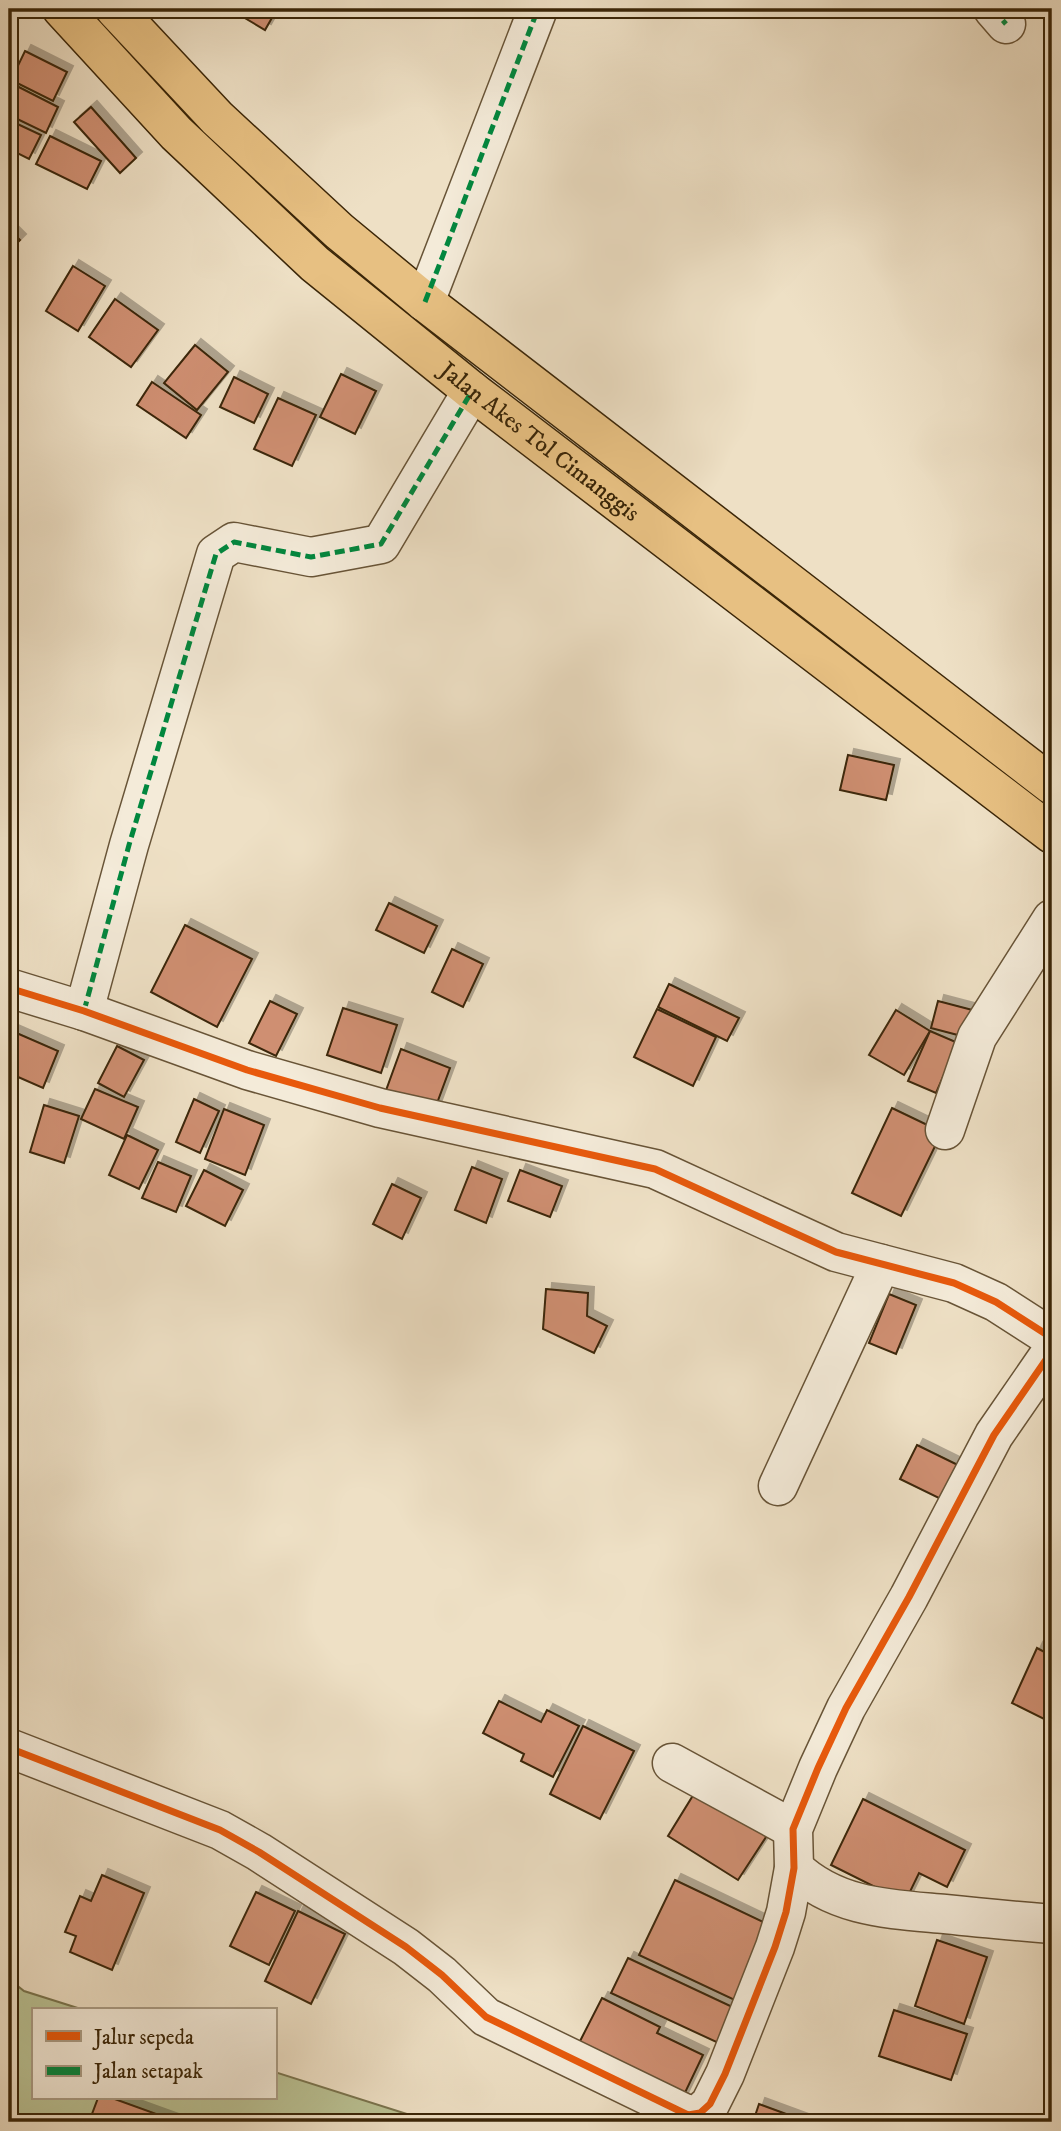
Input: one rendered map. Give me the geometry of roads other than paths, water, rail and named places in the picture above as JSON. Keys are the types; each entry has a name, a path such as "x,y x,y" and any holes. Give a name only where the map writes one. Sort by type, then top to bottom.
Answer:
{"main road":[{"name":"Jalan Akes Tol Cimanggis","path":"62,9 176,132 315,264 472,391 1052,835"},
{"name":"Jalan Akes Tol Cimanggis","path":"115,9 217,118 340,231 425,302 1052,785"},
{"path":"315,264 340,231"}],"street":[{"path":"425,302 538,9"},
{"path":"84,1012 129,845 216,554 234,542 311,556 381,544 472,391"},
{"path":"945,1130 977,1037 1052,919"},
{"path":"9,988 247,1070 380,1108 655,1169 836,1252 954,1283 996,1302 1052,1338"},
{"path":"778,1486 881,1264"},
{"path":"9,1748 220,1830 259,1852 406,1947 442,1975 486,2017 688,2115 700,2113 710,2104 725,2074 775,1947 786,1912 794,1868 793,1829 818,1768 846,1708 909,1597 994,1435 1052,1351"},
{"path":"672,1763 793,1829"},
{"path":"794,1868 809,1883 857,1903 889,1909 1052,1924"}]}
